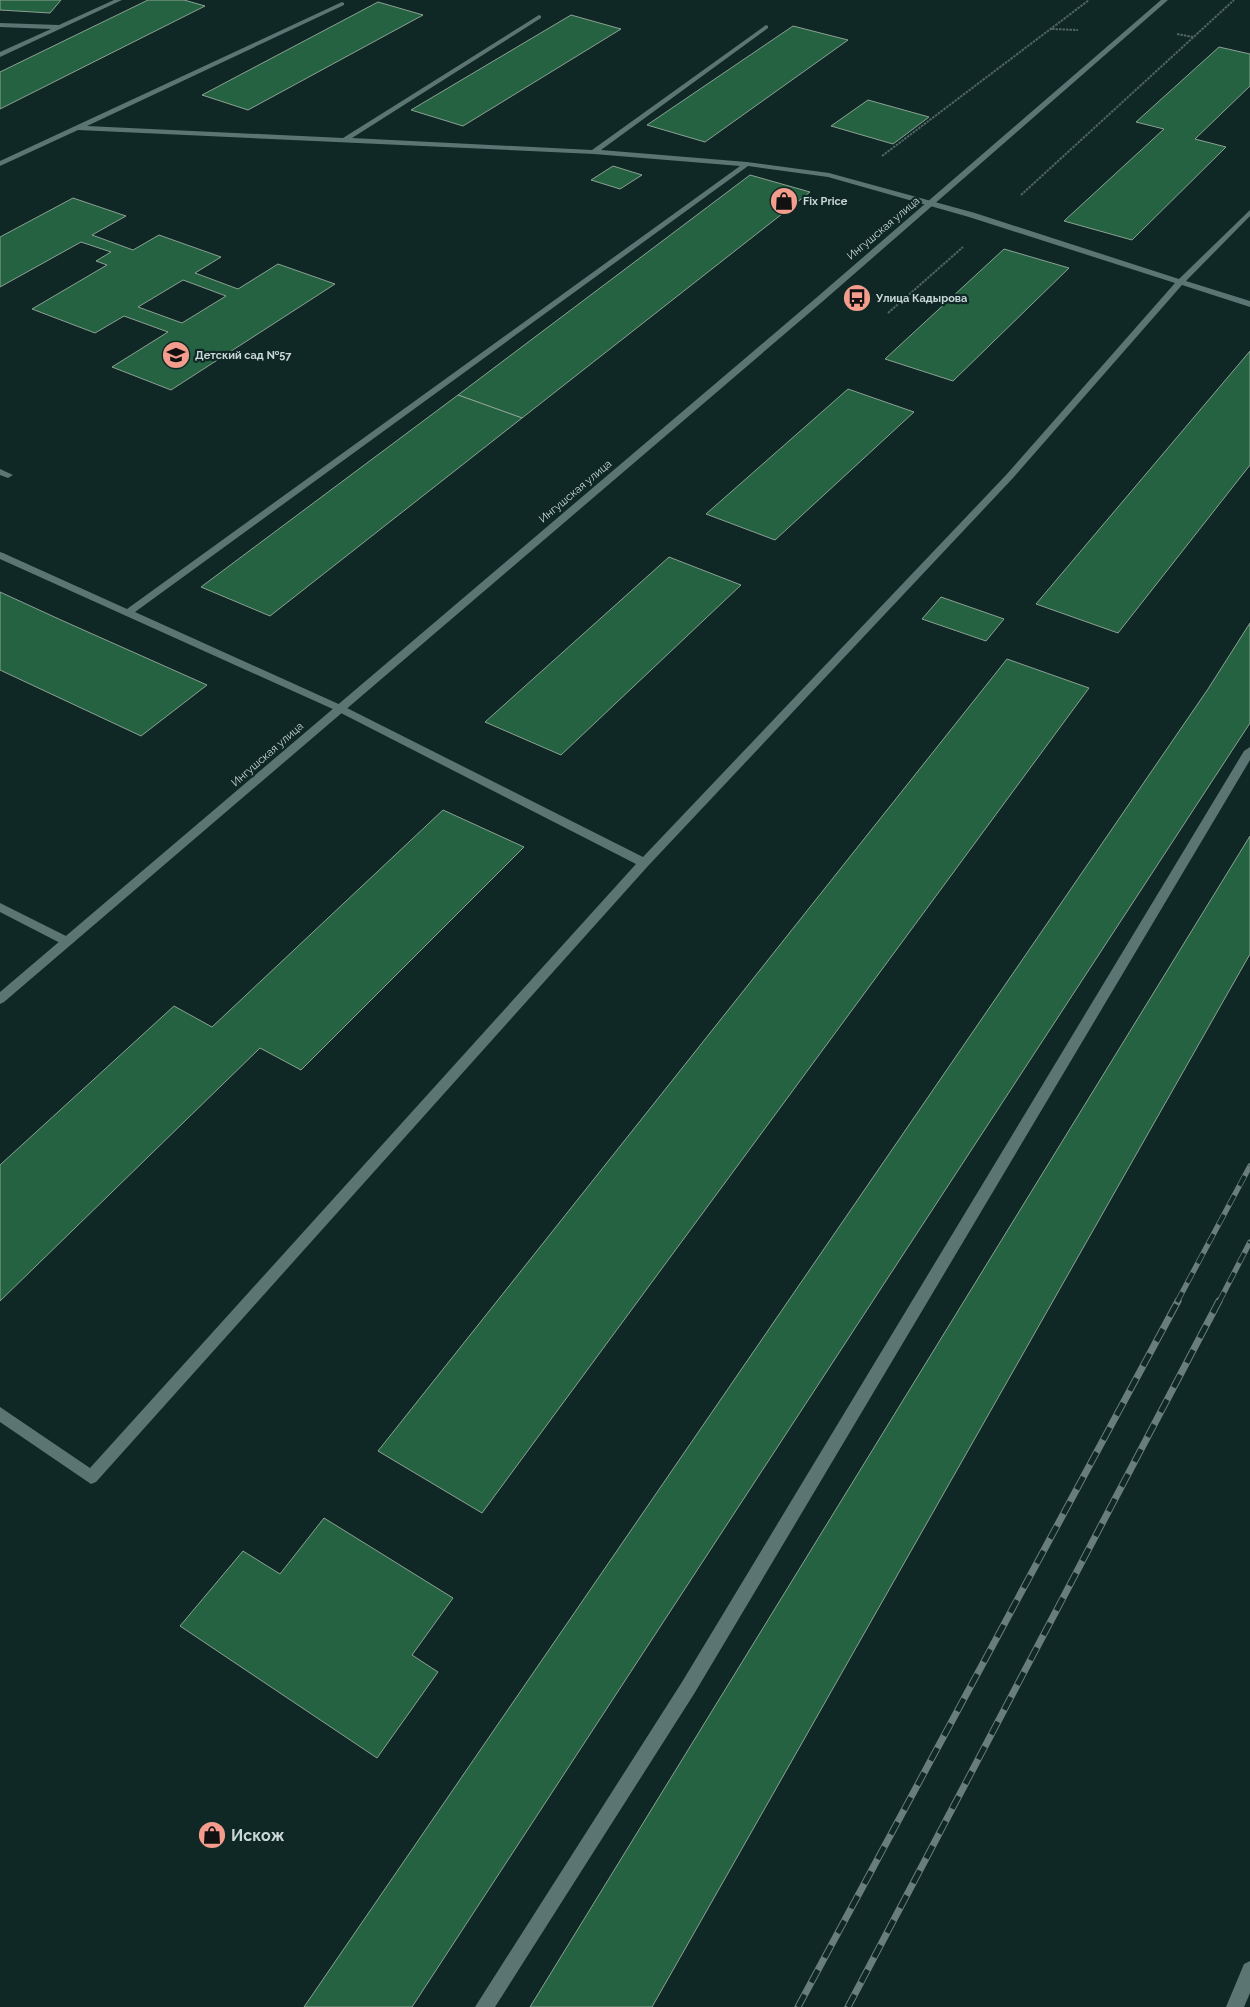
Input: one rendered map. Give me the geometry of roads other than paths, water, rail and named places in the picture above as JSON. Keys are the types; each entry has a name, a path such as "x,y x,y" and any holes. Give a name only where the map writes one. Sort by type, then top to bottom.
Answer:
{"street":[{"path":"0,55 119,0"},
{"name":"Ингушская улица","path":"0,1000 930,204 1165,0"},
{"path":"0,164 342,4"},
{"path":"342,141 539,18"},
{"path":"0,25 60,28"},
{"path":"594,152 766,26"},
{"path":"79,128 594,152 747,164 829,175 992,221 1250,304"},
{"path":"129,612 747,164"},
{"path":"0,1414 91,1477 644,863 1010,476 1180,282 1250,212"},
{"path":"0,555 339,708 644,863"},
{"path":"484,2007 688,1688 1250,750"},
{"path":"0,908 68,942"},
{"path":"1235,2007 1250,1970"}],"railway":[{"path":"1177,1302 1250,1166"},
{"path":"1219,1302 1250,1242"},
{"path":"798,2007 1178,1301"},
{"path":"848,2007 1219,1301"}],"place":[{"name":"Fix Price","path":"784,201"},
{"name":"Улица Кадырова","path":"857,298"},
{"name":"Детский сад №57","path":"176,355"},
{"name":"Искож","path":"212,1835"}]}
